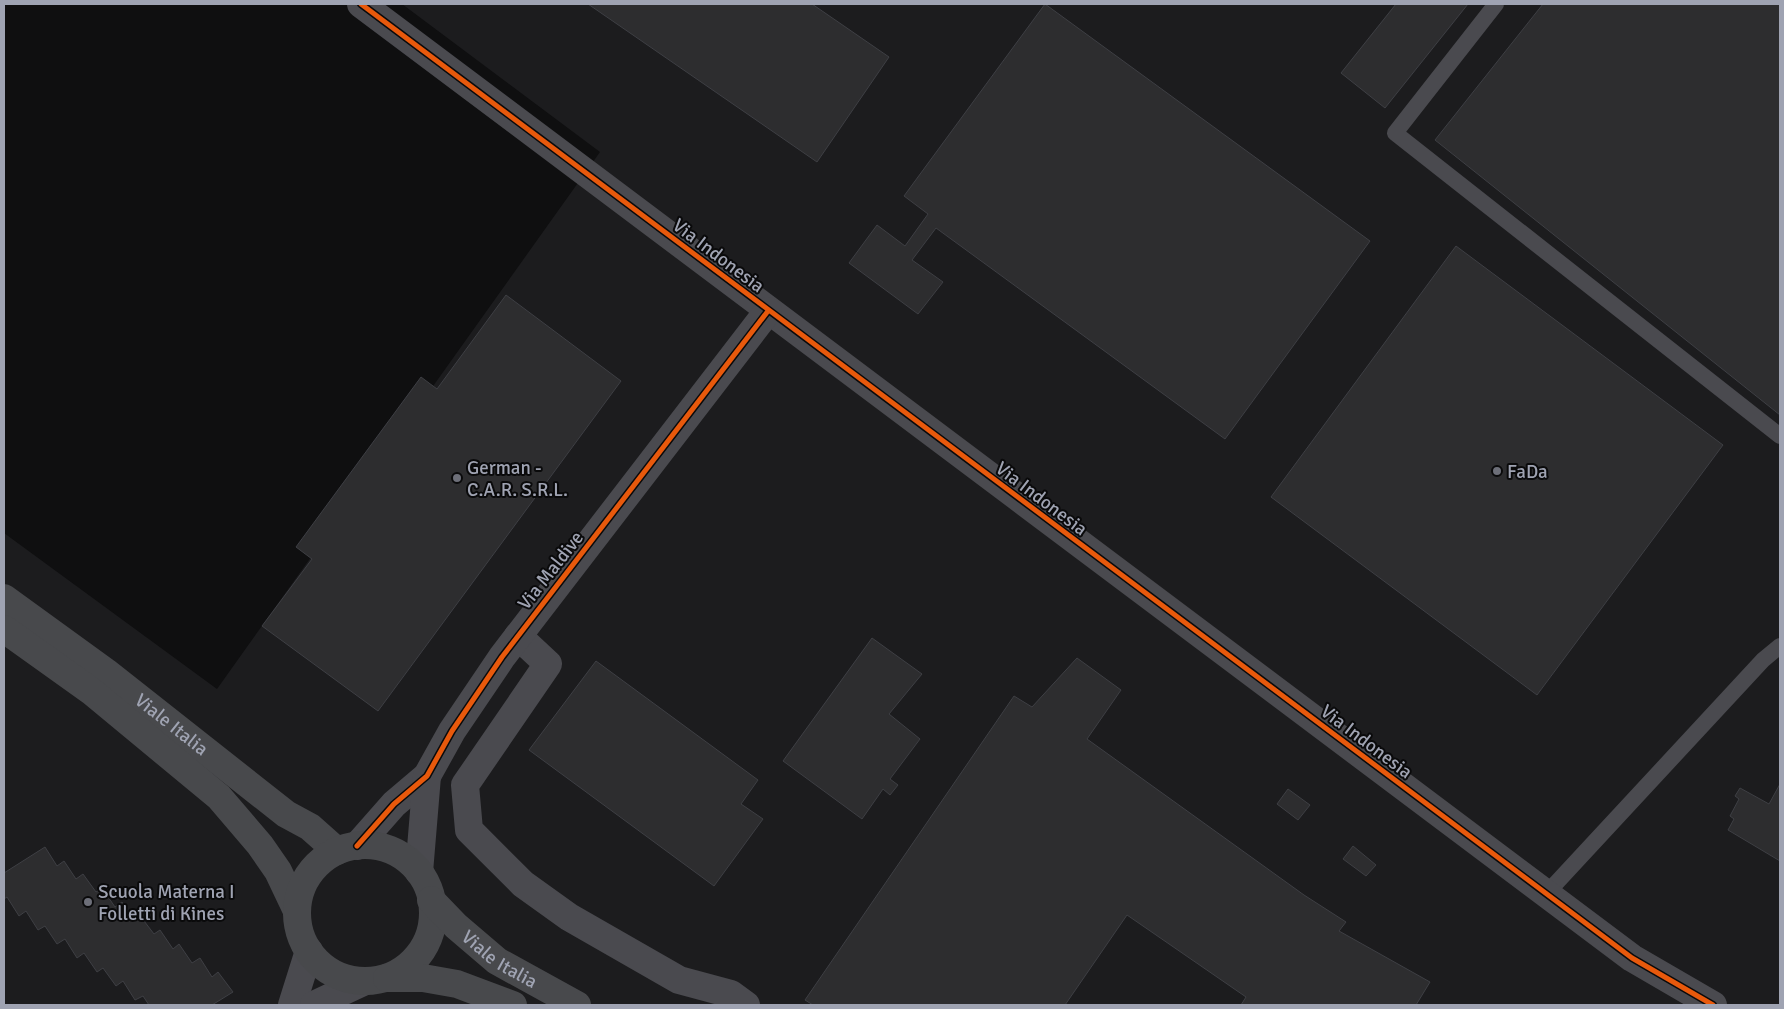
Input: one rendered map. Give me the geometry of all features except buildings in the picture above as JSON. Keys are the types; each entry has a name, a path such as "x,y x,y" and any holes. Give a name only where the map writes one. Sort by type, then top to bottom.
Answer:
{"main road":[{"name":"Viale Italia","path":"4,598 106,672 286,814 347,849"},
{"name":"Viale Italia","path":"4,630 91,691 219,798 260,845 278,871 297,911"},
{"path":"347,849 387,849 410,862 419,872 427,885 433,920 430,934 423,948 407,966 375,979 353,980 331,972 309,951 300,932 297,911 300,894 307,879 323,860 347,849"},
{"name":"Viale Italia","path":"431,900 456,926 497,961 578,1005"},
{"name":"Viale Italia","path":"375,979 423,978 456,984 513,1005"}],"street":[{"name":"Via Indonesia","path":"360,4 1632,958 1713,1005"},
{"name":"Via Maldive","path":"347,849 394,804 427,776 452,731 518,636 768,311"},
{"path":"518,636 548,664 465,785 469,830 524,884 569,917 679,980 731,994 746,1005"},
{"name":"Via Maldive","path":"419,872 427,776"},
{"path":"292,1005 309,951"},
{"path":"314,1005 375,979"}],"lane":[{"path":"1496,4 1395,133 1780,436"},
{"path":"1546,894 1763,660 1780,646"}],"shaded area":[{"path":"402,4 1780,4 1780,1005 4,1005 4,533 217,689 600,152"}],"cycle path":[{"path":"361,4 1632,958 1713,1005"},
{"path":"357,846 394,804 427,776 452,731 502,657 768,311"}],"place":[{"name":"FaDa","path":"1497,471"},
{"name":"German - C.A.R. S.R.L.","path":"457,478"},
{"name":"Scuola Materna I Folletti di Kines","path":"88,902"}]}
